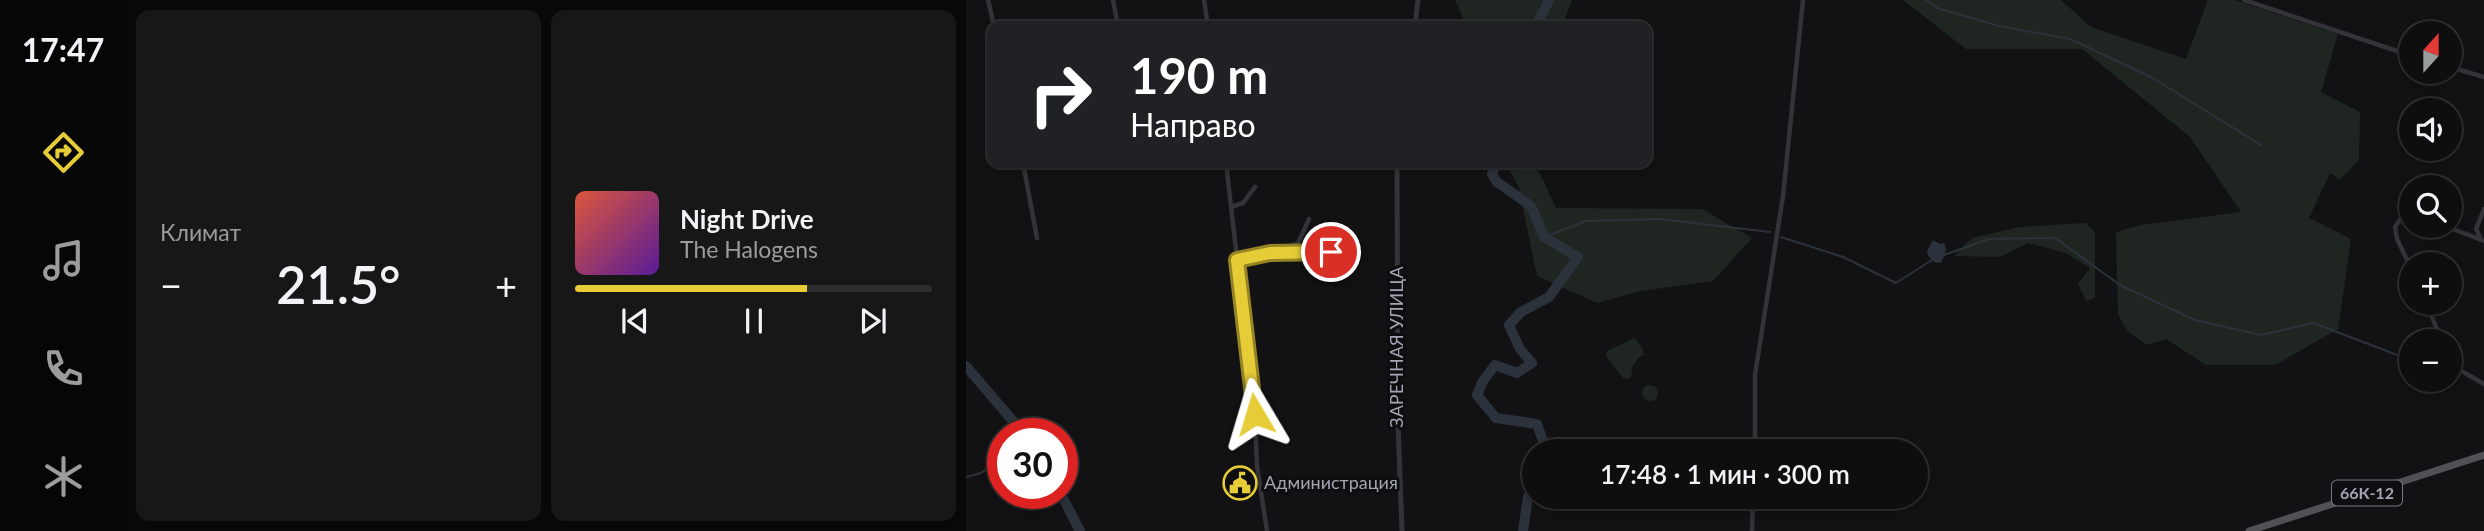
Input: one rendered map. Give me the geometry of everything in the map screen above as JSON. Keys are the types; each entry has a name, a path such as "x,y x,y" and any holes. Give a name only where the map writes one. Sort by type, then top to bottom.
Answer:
{"main road":[{"name":"66К-12","path":"2249,531 2484,455"}],"street":[{"path":"988,0 993,21"},
{"path":"1113,0 1117,21"},
{"path":"1204,0 1207,21"},
{"path":"1416,21 1418,0"},
{"path":"1755,439 1755,375 1783,196 1803,0"},
{"path":"2245,0 2399,52"},
{"path":"2462,71 2484,77"},
{"path":"1024,168 1037,238"},
{"path":"1227,168 1255,414 1257,466 1267,531"},
{"name":"ЗАРЕЧНАЯ УЛИЦА","path":"1397,168 1398,410 1402,531"},
{"path":"1231,206 1243,203 1255,187"},
{"path":"2484,209 2476,229 2484,240"},
{"path":"1237,260 1270,253 1298,243 1309,219"},
{"path":"2399,221 2395,227 2403,252"},
{"path":"2462,232 2484,240"},
{"path":"1270,253 1331,252"},
{"path":"2462,371 2484,384"},
{"path":"1752,531 1753,509"}],"shaded area":[{"path":"1455,0 1572,0 1564,21 1465,21"},
{"path":"1903,0 2061,0 2091,27 2186,59 2208,0 2234,0 2338,34 2321,92 2360,112 2359,160 2340,180 2330,173 2309,218 2351,239 2338,329 2275,365 2206,365 2166,339 2147,345 2127,331 2118,314 2116,232 2141,225 2241,212 2190,137 2082,49 1966,49"},
{"path":"1509,168 1537,168 1556,208 1702,209 1752,238 1713,281 1641,291 1597,303 1537,276 1519,188"},
{"path":"2086,223 2095,233 2095,298 2086,301 2078,284 2090,268 2066,253 2028,243 2001,257 1954,256 1972,238 2020,227"},
{"path":"1933,240 1944,243 1945,253 1941,263 1934,262 1928,255 1927,251"},
{"path":"1634,338 1642,347 1644,355 1639,357 1631,369 1633,375 1629,379 1623,378 1606,356 1607,351"},
{"path":"1647,385 1653,385 1658,393 1656,399 1647,401 1642,396 1642,390"}],"waterway":[{"path":"1538,21 1549,0"},
{"path":"1926,0 1937,8 1999,26 2070,39 2151,77 2261,145"},
{"path":"1494,168 1492,174 1497,182 1531,206 1544,237 1578,257 1549,297 1521,312 1509,325 1520,349 1532,363 1517,373 1495,365 1477,395 1496,418 1537,424 1542,439"},
{"path":"1544,237 1586,221 1660,219 1770,232"},
{"path":"1781,237 1843,257 1896,283 1932,260"},
{"path":"1944,255 1989,239 2055,238 2120,285 2195,320 2261,335 2313,323 2399,356"},
{"path":"966,366 1010,418"},
{"path":"966,477 987,469"},
{"path":"1069,509 1080,531"},
{"path":"1523,531 1526,509"}],"place":[{"name":"Администрация","path":"1240,483"}],"route":[{"path":"1255,414 1237,260 1270,253 1331,252"}]}
